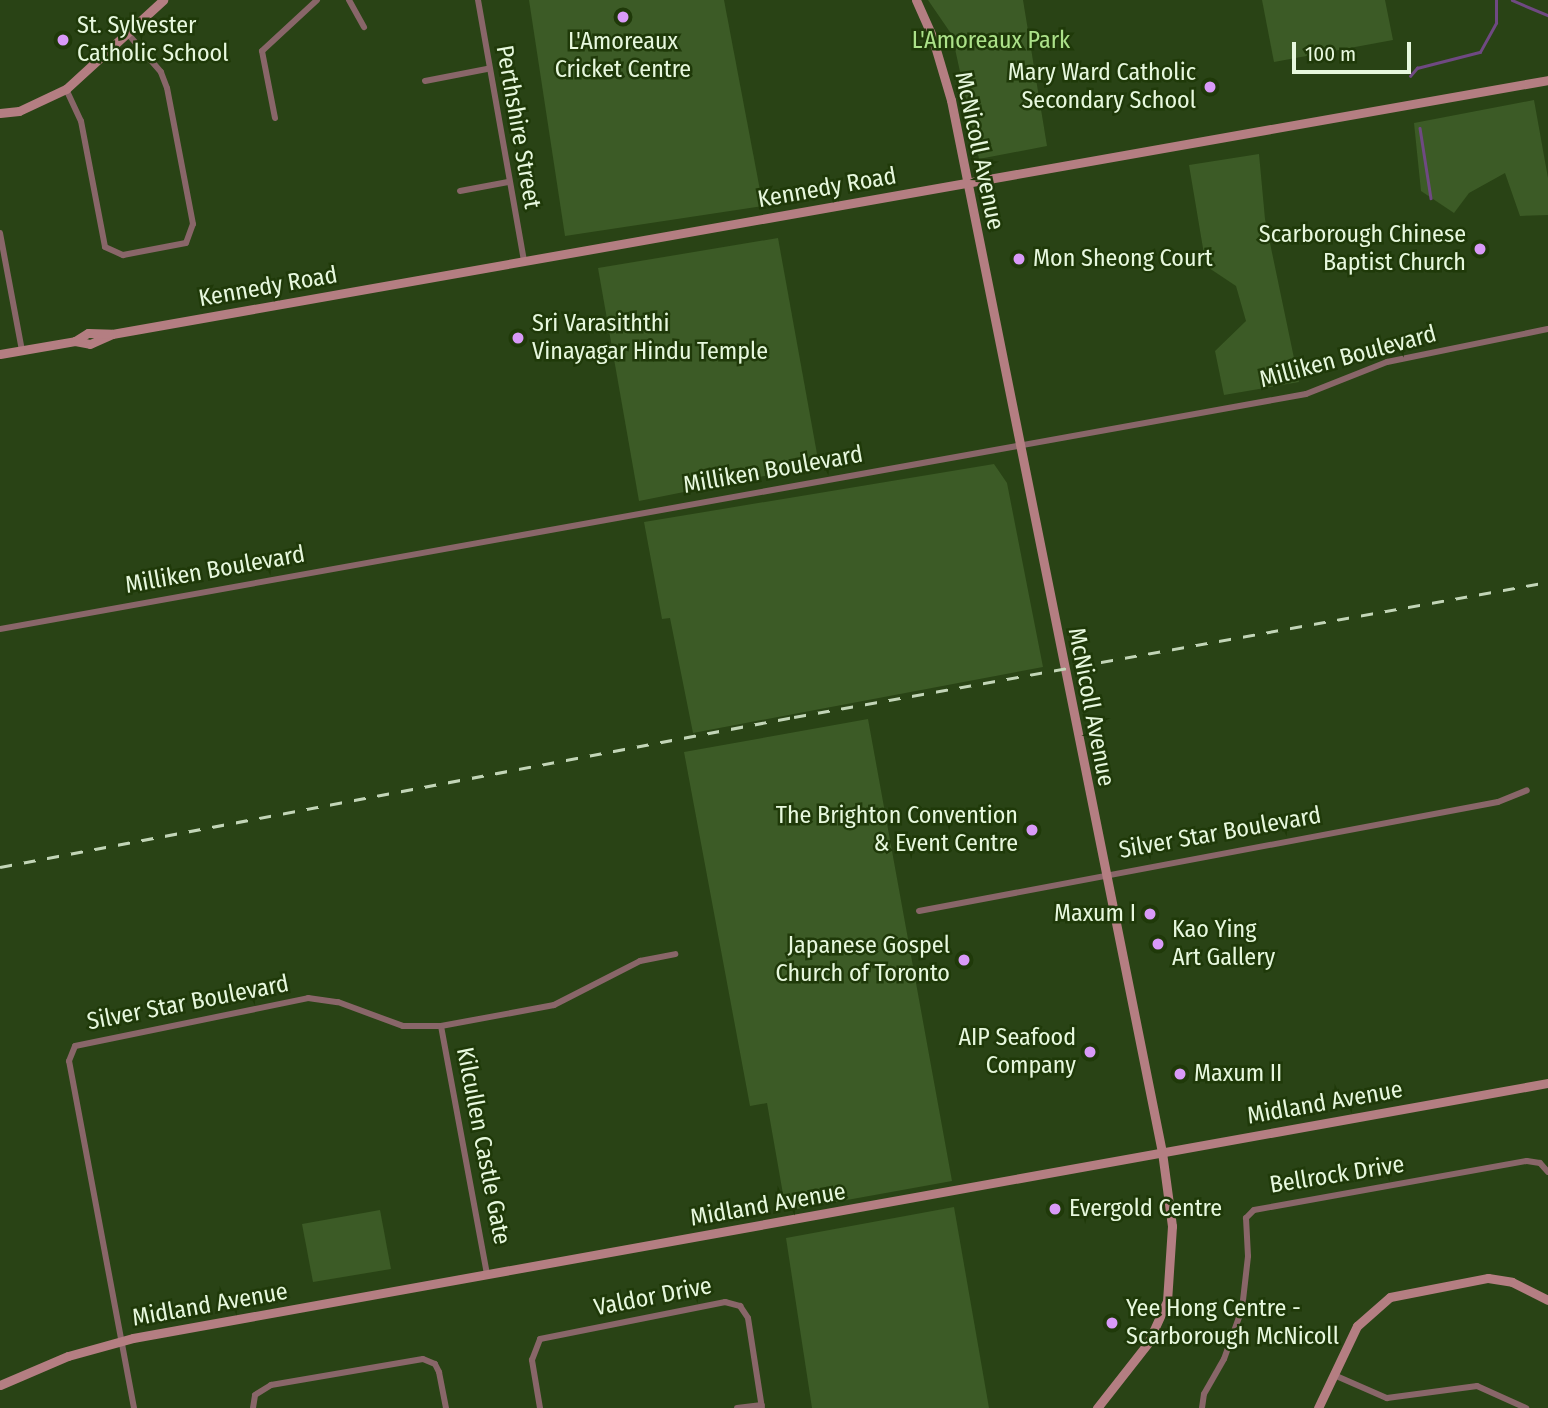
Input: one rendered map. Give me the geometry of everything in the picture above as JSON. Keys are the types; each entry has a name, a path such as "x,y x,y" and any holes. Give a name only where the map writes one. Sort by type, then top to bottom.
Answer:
{"main road":[{"path":"0,113 19,111 66,89 163,0"},
{"name":"McNicoll Avenue","path":"916,0 932,36 951,100 1104,874 1162,1152 1173,1243 1167,1301 1148,1343 1097,1408"},
{"name":"Kennedy Road","path":"0,354 75,341 88,333 112,334 1548,80"},
{"name":"Midland Avenue","path":"0,1385 68,1356 122,1341 1548,1083"},
{"path":"1318,1408 1357,1326 1378,1304 1399,1293 1488,1278 1512,1282 1548,1299"}],"street":[{"path":"275,118 262,51 317,0"},
{"path":"349,0 364,27"},
{"name":"Perthshire Street","path":"478,0 487,69 524,261"},
{"path":"66,89 81,121 105,247 123,255 186,243 193,224 167,88 161,72 128,34"},
{"path":"425,81 487,69"},
{"path":"460,191 508,182"},
{"path":"0,233 22,350"},
{"name":"Milliken Boulevard","path":"0,629 1306,394 1387,362 1548,329"},
{"name":"Silver Star Boulevard","path":"919,911 1104,874 1498,802 1527,790"},
{"name":"Silver Star Boulevard","path":"122,1341 69,1061 75,1046 308,998 338,1002 402,1026 441,1026 554,1005 640,961 676,954"},
{"name":"Kilcullen Castle Gate","path":"441,1026 487,1274"},
{"name":"Bellrock Drive","path":"1202,1408 1204,1394 1224,1359 1242,1309 1248,1256 1245,1218 1254,1210 1527,1161 1540,1163 1548,1172"},
{"name":"Valdor Drive","path":"540,1408 533,1360 540,1339 725,1302 740,1306 748,1318 762,1406"},
{"path":"122,1341 134,1408"},
{"path":"253,1408 255,1395 271,1385 423,1359 435,1364 439,1372 446,1408"},
{"path":"1334,1374 1387,1398 1477,1386 1526,1408"},
{"path":"737,1408 762,1406"}],"green space":[{"path":"529,0 724,0 763,206 565,236"},
{"name":"L'Amoreaux Park","path":"928,0 1023,0 1047,146 979,159 952,35"},
{"path":"1262,0 1385,0 1393,40 1274,62"},
{"path":"1534,100 1548,178 1548,215 1520,216 1505,173 1469,193 1454,213 1421,191 1414,123"},
{"path":"1259,154 1265,219 1299,382 1224,395 1215,351 1246,321 1236,286 1206,266 1189,165"},
{"path":"778,238 819,465 639,501 598,268"},
{"path":"994,464 1007,483 1043,667 693,733 670,618 662,619 644,522"},
{"path":"868,719 952,1181 786,1211 767,1103 750,1106 684,752"},
{"path":"954,1207 989,1408 812,1408 786,1238"},
{"path":"380,1210 391,1269 313,1282 302,1224"}],"waterway":[{"path":"1410,76 1417,68 1480,52 1496,23 1496,0"},
{"path":"1512,0 1548,15"},
{"path":"1420,128 1431,198"}],"railway":[{"path":"0,867 794,717 1548,582"}],"place":[{"name":"L'Amoreaux Cricket Centre","path":"623,17"},
{"name":"St. Sylvester Catholic School","path":"63,40"},
{"name":"Mary Ward Catholic Secondary School","path":"1210,87"},
{"name":"Scarborough Chinese Baptist Church","path":"1480,249"},
{"name":"Mon Sheong Court","path":"1019,259"},
{"name":"Sri Varasiththi Vinayagar Hindu Temple","path":"518,338"},
{"name":"The Brighton Convention & Event Centre","path":"1032,830"},
{"name":"Maxum I","path":"1150,914"},
{"name":"Kao Ying Art Gallery","path":"1158,944"},
{"name":"Japanese Gospel Church of Toronto","path":"964,960"},
{"name":"AIP Seafood Company","path":"1090,1052"},
{"name":"Maxum II","path":"1180,1074"},
{"name":"Evergold Centre","path":"1055,1209"},
{"name":"Yee Hong Centre - Scarborough McNicoll","path":"1112,1323"}]}
